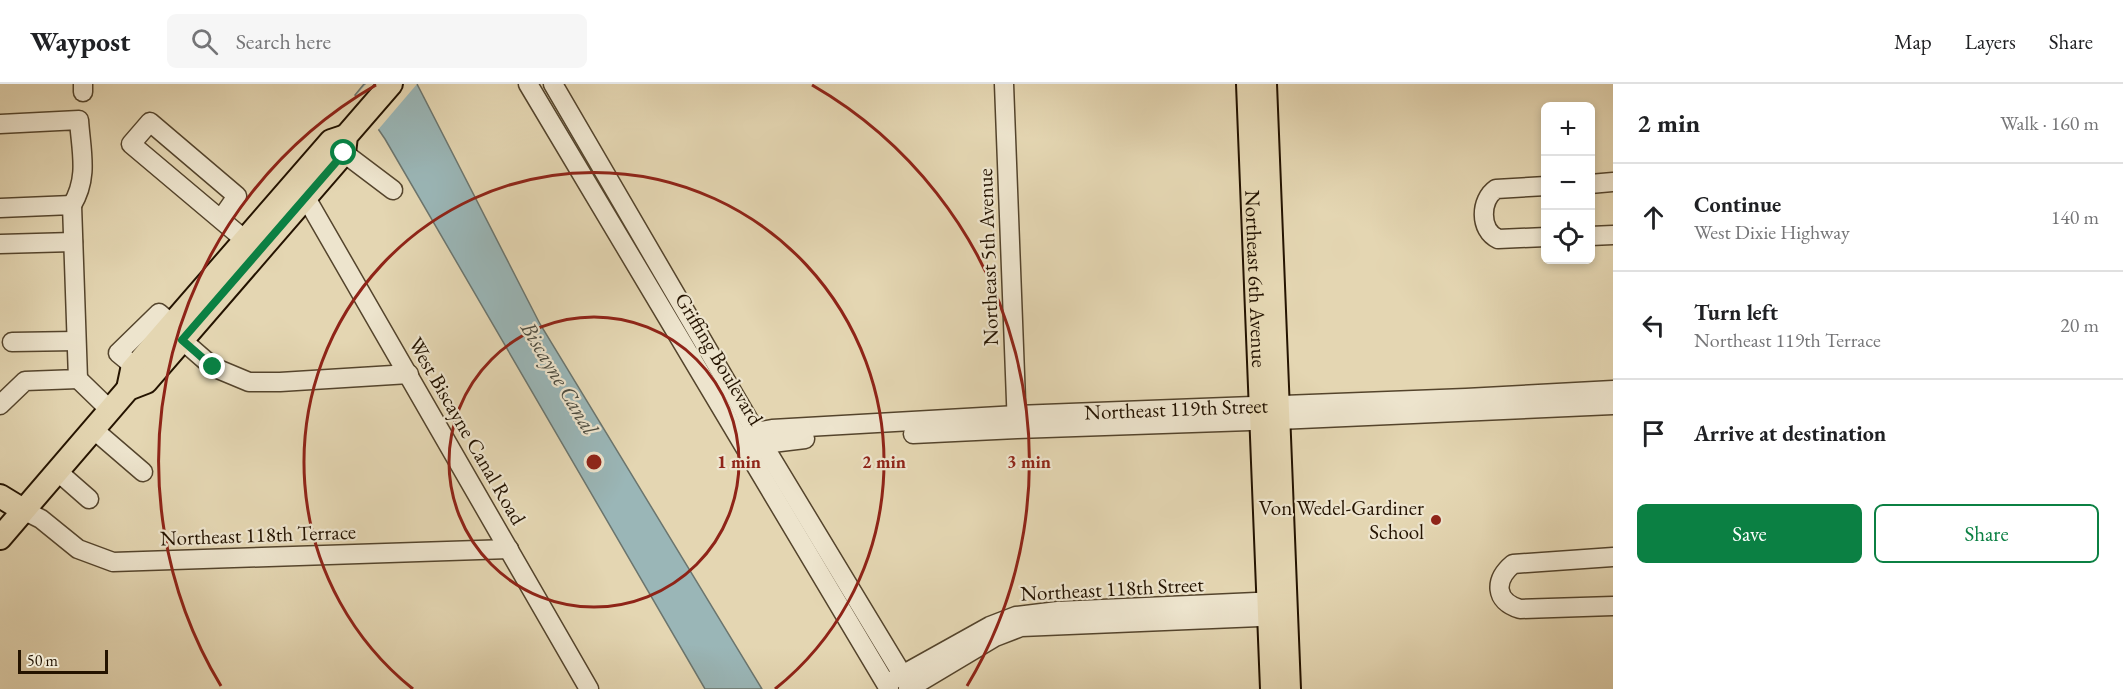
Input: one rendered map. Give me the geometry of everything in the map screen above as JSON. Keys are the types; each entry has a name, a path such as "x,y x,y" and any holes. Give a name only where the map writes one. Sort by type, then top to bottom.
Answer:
{"main road":[{"path":"177,332 305,196 391,84"},
{"name":"Northeast 6th Avenue","path":"1248,84 1269,413 1277,609 1272,689"},
{"name":"Northeast 6th Avenue","path":"1265,84 1269,413"},
{"path":"0,538 110,410 131,378 146,382 177,332 245,240 331,141 345,144"},
{"path":"0,496 23,510"},
{"name":"Northeast 6th Avenue","path":"1277,609 1289,689"}],"street":[{"name":"Griffing Boulevard","path":"553,84 888,687"},
{"name":"Northeast 5th Avenue","path":"1004,84 1017,422"},
{"name":"Griffing Boulevard","path":"534,85 752,442 908,685"},
{"path":"0,124 79,120 83,172 80,191 72,205 78,379 110,410"},
{"path":"221,219 237,196 150,122 131,144 245,240"},
{"path":"345,144 393,190"},
{"path":"1595,184 1613,182"},
{"path":"1541,186 1496,189 1488,195 1484,215 1491,236 1498,239 1541,237"},
{"name":"West Biscayne Canal Road","path":"305,196 589,689"},
{"path":"0,208 72,205"},
{"path":"1595,236 1613,235"},
{"path":"0,244 73,242"},
{"path":"131,378 118,353 159,313 213,367 249,382 409,374"},
{"path":"12,342 76,341"},
{"path":"0,405 25,381 78,379"},
{"name":"Northeast 119th Street","path":"1269,413 1466,398 1613,390"},
{"name":"Northeast 119th Street","path":"752,442 1017,422 1269,413 1613,405"},
{"path":"93,429 143,472"},
{"path":"57,471 89,499"},
{"name":"Northeast 118th Terrace","path":"23,510 41,519 78,549 113,562 509,549"},
{"path":"1613,557 1513,564 1503,572 1499,585 1500,595 1509,605 1520,609 1613,606"},
{"name":"Northeast 118th Street","path":"888,687 908,685 990,626 1016,616 1058,611 1277,609"}],"water":[{"name":"Biscayne Canal","path":"364,84 417,84 540,324 762,689 705,689 385,139 355,95"}],"pier":[{"path":"366,84 417,84 377,131 354,98"}],"place":[{"name":"Von Wedel-Gardiner School","path":"1436,520"}],"route":[{"path":"213,367 182,340 344,153"}]}
